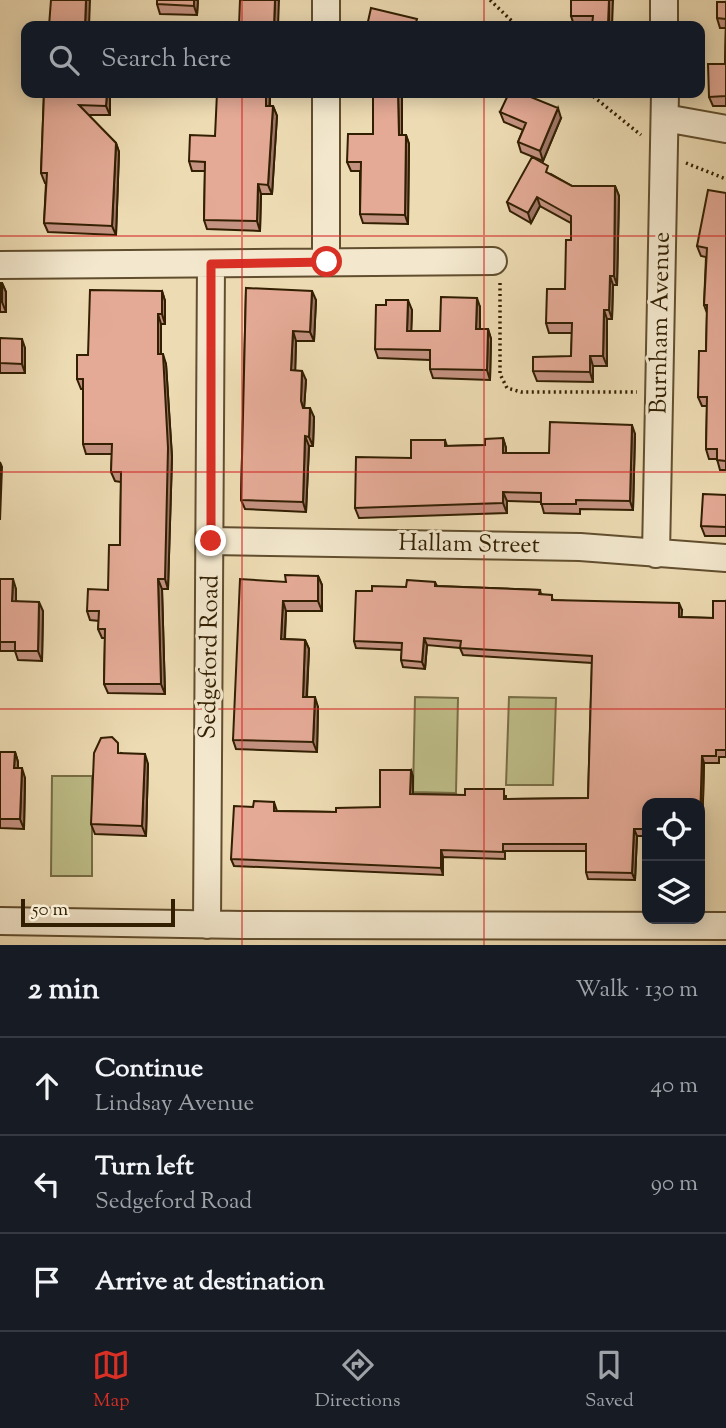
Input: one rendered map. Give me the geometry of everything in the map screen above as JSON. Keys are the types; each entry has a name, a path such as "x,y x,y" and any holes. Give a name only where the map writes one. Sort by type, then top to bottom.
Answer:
{"street":[{"path":"326,0 326,21"},
{"path":"664,0 664,21"},
{"path":"326,98 327,262"},
{"path":"665,105 726,129"},
{"name":"Burnham Avenue","path":"656,554 665,105"},
{"path":"0,265 493,261"},
{"name":"Sedgeford Road","path":"207,925 211,264"},
{"name":"Hallam Street","path":"211,541 580,547 726,558"},
{"path":"0,921 50,933 207,925 243,935 590,935 726,926"}],"path":[{"path":"490,0 512,21"},
{"path":"595,98 664,153 726,179"},
{"path":"493,261 500,277 500,374 507,388 521,392 659,392"}],"green space":[{"path":"415,697 458,698 456,793 413,792"},
{"path":"509,697 556,698 553,785 506,785"},
{"path":"52,776 92,776 92,876 51,876"}],"building":[{"path":"51,0 86,0 85,21 49,21"},
{"path":"157,0 194,0 194,6 157,4"},
{"path":"240,0 275,0 274,21 239,21"},
{"path":"571,0 609,0 608,21 592,21 593,16 571,16"},
{"path":"717,2 726,2 726,19 717,18"},
{"path":"371,8 417,19 416,21 368,21"},
{"path":"726,19 726,96 709,97 708,64 725,64"},
{"path":"44,98 107,98 106,106 79,105 116,143 112,226 44,223 47,173 41,173"},
{"path":"217,98 266,98 266,106 273,106 268,185 258,184 257,221 204,220 205,162 189,161 190,135 215,136"},
{"path":"373,98 398,98 399,135 406,135 405,215 360,214 361,162 347,162 348,134 373,134"},
{"path":"507,98 533,98 558,108 540,151 518,142 526,123 500,112"},
{"path":"532,157 548,166 546,172 572,186 615,186 614,276 610,276 609,310 604,310 603,356 590,356 590,372 533,371 533,357 571,356 572,323 546,323 547,289 565,289 566,240 571,240 571,216 537,197 528,213 507,202"},
{"path":"708,190 726,193 726,461 717,460 717,449 706,449 707,397 698,397 699,351 706,351 707,305 704,305 707,248 697,246"},
{"path":"2,283 2,302 0,302"},
{"path":"246,288 312,291 310,332 293,331 291,370 302,371 301,401 303,408 310,408 309,437 305,436 303,502 241,500"},
{"path":"90,290 162,291 162,314 158,314 158,354 163,354 168,448 165,579 158,579 161,684 104,684 105,629 98,629 99,611 87,611 88,589 108,590 109,545 120,545 121,472 111,472 112,444 83,444 83,379 77,379 77,355 88,355"},
{"path":"441,297 477,298 476,329 488,329 487,370 430,369 430,350 375,349 376,305 386,305 386,300 408,300 407,331 440,331"},
{"path":"0,338 22,339 22,364 0,363"},
{"path":"550,422 632,425 630,501 576,500 576,504 541,504 541,493 503,492 503,503 355,508 356,457 411,458 411,440 445,440 445,446 485,445 485,439 503,438 503,453 549,453"},
{"path":"703,494 726,495 726,527 701,526"},
{"path":"285,575 318,576 318,601 283,601 281,639 305,640 303,697 315,697 313,742 233,740 240,579 286,582"},
{"path":"0,579 13,579 12,601 39,602 38,651 15,651 15,642 0,642"},
{"path":"407,580 435,582 435,586 540,590 539,594 552,595 552,600 679,603 679,617 713,618 713,601 726,601 726,750 716,750 716,756 702,756 701,798 642,798 642,829 634,829 632,873 586,872 586,844 503,844 503,852 441,850 441,868 231,859 234,806 253,807 254,801 274,802 274,811 336,812 336,808 380,807 380,770 411,770 410,794 465,795 465,789 504,789 504,799 588,798 592,656 460,648 461,641 424,638 422,662 401,660 402,643 354,641 356,591 372,591 372,586 406,587"},
{"path":"112,737 118,743 118,753 145,754 142,826 91,824 94,753 101,738"},
{"path":"0,752 15,752 14,768 22,768 20,819 0,819"}],"route":[{"path":"211,541 211,264 327,262"}]}
